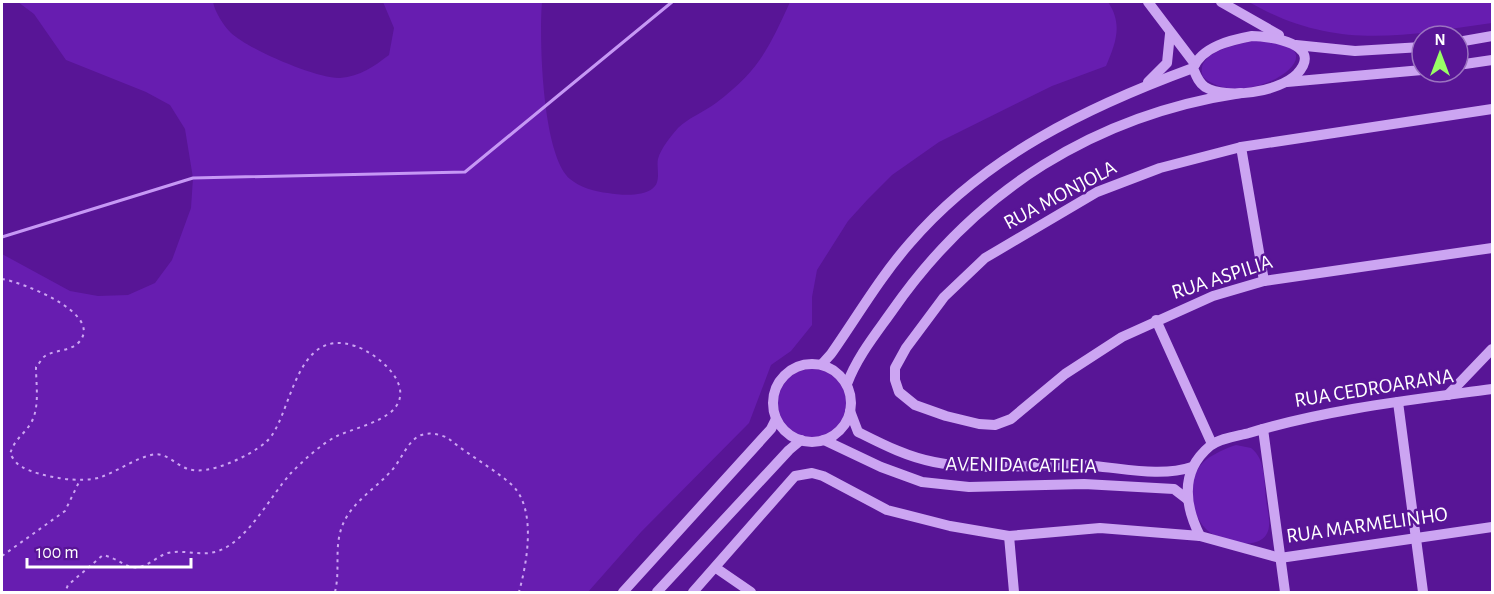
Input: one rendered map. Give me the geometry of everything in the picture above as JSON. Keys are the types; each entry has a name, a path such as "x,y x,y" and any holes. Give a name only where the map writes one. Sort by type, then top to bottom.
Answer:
{"street":[{"path":"1148,2 1194,66 1198,80 1206,87 1240,93"},
{"path":"1221,2 1296,45 1355,51 1410,48"},
{"path":"1140,89 1167,63 1170,33"},
{"path":"822,364 909,244 943,208 980,175 1023,146 1072,119 1194,66 1203,54 1233,40 1252,36 1285,39"},
{"path":"1470,40 1492,36"},
{"path":"1286,82 1301,68 1303,56 1296,45"},
{"path":"1470,63 1492,60"},
{"path":"847,384 836,372 822,364 796,366 782,378 773,395 776,420 790,436 801,440 825,440 841,429 850,411 847,384 855,364 910,287 963,226 999,194 1038,166 1117,128 1177,104 1265,90 1286,82 1410,71"},
{"name":"RUA MONJOLA","path":"995,425 979,424 946,416 915,405 898,392 895,368 906,348 944,297 985,258 1097,192 1160,168 1241,147 1492,109"},
{"path":"1241,147 1264,281"},
{"name":"RUA ASPILIA","path":"995,425 1011,419 1065,374 1122,336 1213,296 1264,281 1492,248"},
{"path":"1156,320 1212,444 1192,466 1186,499 1200,536"},
{"path":"1448,395 1492,349"},
{"name":"RUA CEDROARANA","path":"1212,444 1301,418 1492,389"},
{"path":"1398,402 1423,592"},
{"name":"AVENIDA CATLEIA","path":"850,411 858,432 898,451 932,462 970,467 1077,465 1177,472 1192,466"},
{"path":"623,592 771,429 776,420"},
{"path":"1263,429 1286,592"},
{"path":"657,592 789,450 801,440"},
{"name":"AVENIDA CATLEIA","path":"825,440 881,467 922,482 969,487 1084,484 1174,489 1186,499"},
{"name":"RUA MARMELINHO","path":"716,568 795,476 812,473 823,476 887,510 910,517 1010,536 1100,528 1200,536 1280,558 1492,527"},
{"path":"1010,536 1014,592"},
{"path":"693,592 716,568 751,592"}],"path":[{"path":"2,279 31,289 77,314 84,324 85,331 79,342 69,349 45,356 36,367 36,407 30,424 15,439 10,454 21,467 63,479 100,478 152,454 167,457 184,468 198,472 223,466 266,443 274,434 299,372 314,355 337,344 353,345 378,356 394,375 399,387 399,399 393,410 383,417 335,437 314,453 291,473 262,513 229,545 218,551 206,553 177,551 164,554 143,567 131,567 116,558 103,555 68,585 65,592"},
{"path":"335,592 340,573 338,549 340,532 357,502 392,471 411,442 420,435 438,433 512,485 520,495 527,519 525,559 519,592"},
{"path":"2,556 65,511 80,480"}],"shaded area":[{"path":"18,2 213,2 222,22 240,40 267,55 300,68 316,74 340,78 361,73 389,55 394,28 383,2 542,2 541,41 544,95 553,146 561,166 570,179 583,187 598,192 624,195 647,192 655,186 658,179 658,159 669,138 682,124 731,91 753,69 768,46 790,2 1108,2 1113,10 1117,26 1113,49 1106,66 1052,86 939,142 892,175 868,199 848,221 817,270 812,297 812,325 791,351 771,365 749,423 641,532 588,592 2,592 2,254 70,291 98,296 128,295 155,283 172,260 191,208 193,178 185,129 170,105 146,92 66,60 34,14"},
{"path":"1249,2 1492,2 1492,23 1470,26 1470,24 1410,24 1410,34 1398,35 1339,34 1280,18"},
{"path":"1253,41 1282,44 1295,52 1294,63 1284,74 1266,83 1244,88 1222,87 1203,77 1202,68 1210,56 1218,51"},
{"path":"805,369 819,369 831,374 841,384 846,403 841,422 831,432 819,437 805,437 793,432 783,422 778,410 778,396 783,384 793,374"},
{"path":"1236,445 1251,448 1262,465 1269,528 1264,538 1257,542 1239,543 1213,534 1201,523 1193,505 1193,484 1200,466 1213,455"}],"waterway":[{"path":"2,237 193,178 465,172 672,2"}]}
